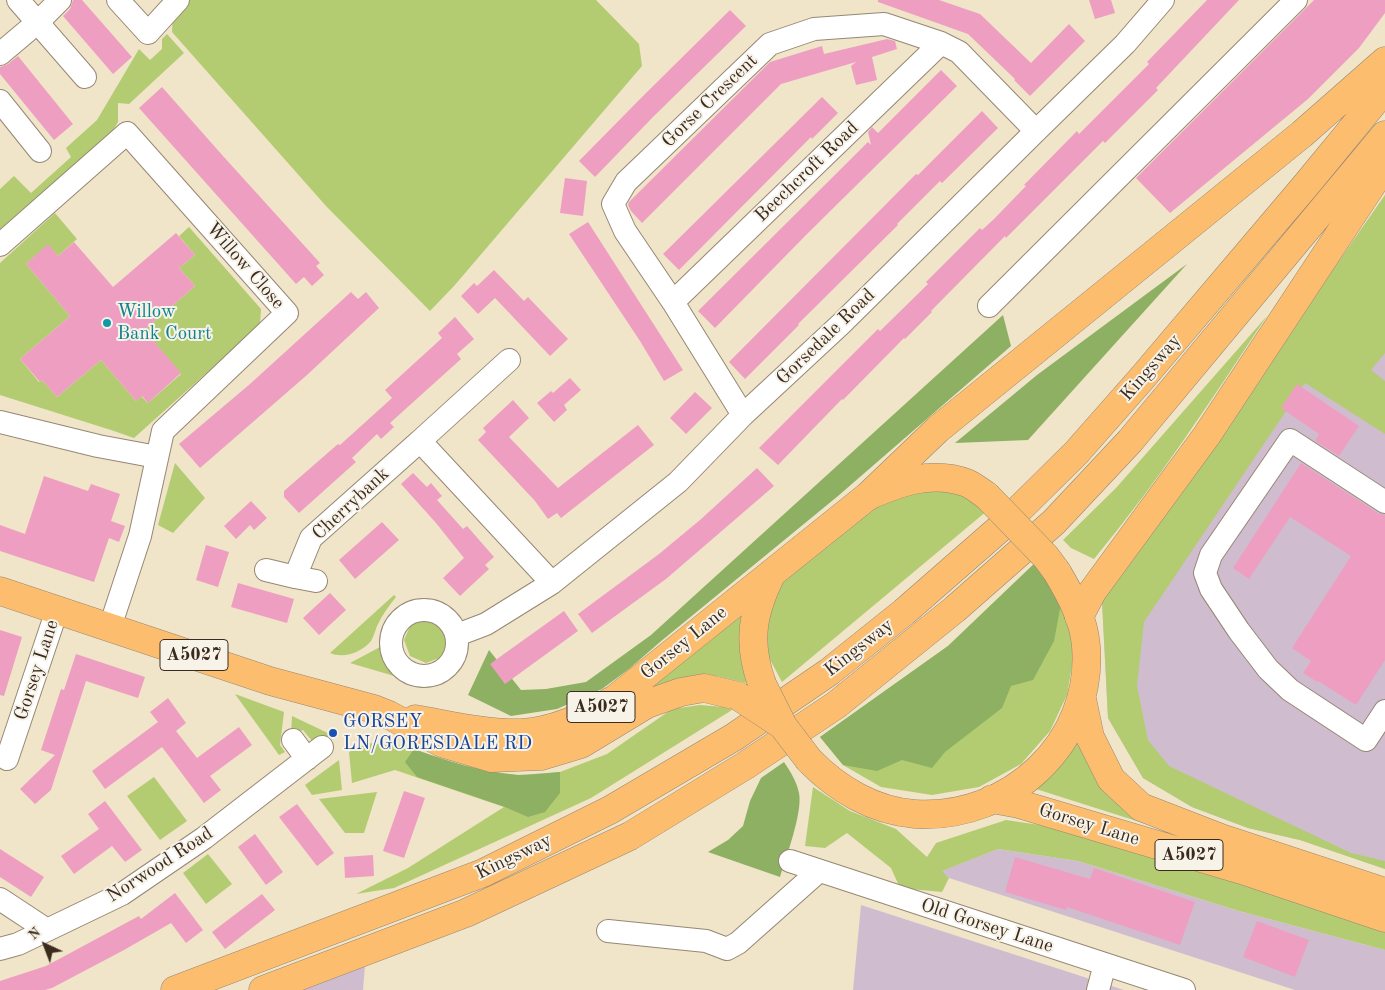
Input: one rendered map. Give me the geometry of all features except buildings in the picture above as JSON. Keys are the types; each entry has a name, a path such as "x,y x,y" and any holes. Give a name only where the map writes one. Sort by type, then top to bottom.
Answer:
{"main road":[{"path":"868,496 938,429 1302,134 1385,61"},
{"name":"Kingsway","path":"174,990 476,877 610,810 734,737 829,672 904,612 991,535 1076,453 1306,185 1385,89"},
{"name":"Kingsway","path":"263,990 466,913 630,836 746,765 836,705 955,609 1054,522 1130,441 1385,134"},
{"path":"1080,617 1092,592 1207,435 1385,165"},
{"path":"772,572 760,596 753,628 752,646 755,666 783,726 822,774 860,798 888,809 913,814 942,814 969,808 1017,787 1037,771 1055,752 1070,728 1082,699 1086,675 1086,644 1080,617 1070,593 1046,557 1000,508 987,496 968,484 947,478 923,478 898,482 868,496"},
{"name":"Gorsey Lane","path":"0,591 270,681 389,715 496,732 523,733 546,729 571,721 595,711 615,698 868,496"},
{"name":"Gorsey Lane","path":"389,715 442,743 492,758 541,756 581,744 647,704 681,692 704,688 738,696 783,726"},
{"name":"Gorsey Lane","path":"1082,699 1090,737 1111,779 1141,807 1222,838 1385,892"},
{"name":"Gorsey Lane","path":"992,799 1019,804 1223,865 1385,918"}],"street":[{"path":"18,0 85,77"},
{"path":"0,54 38,22 60,0"},
{"path":"118,0 148,33 178,0"},
{"name":"Gorsedale Road","path":"457,635 486,624 552,583 678,482 743,415 841,324 1125,44 1163,0"},
{"path":"989,306 1296,0"},
{"name":"Gorse Crescent","path":"743,415 625,231 613,204 626,182 770,44 814,29 884,24 941,43 959,52 1036,131"},
{"name":"Beechcroft Road","path":"672,302 941,43"},
{"path":"0,102 40,151"},
{"name":"Willow Close","path":"0,245 127,134 287,313 162,431 140,536 110,627"},
{"name":"Cherrybank","path":"266,570 306,579 311,538 509,360"},
{"path":"0,422 98,446 157,457"},
{"path":"1385,502 1290,440 1211,555 1205,573 1211,588 1239,631 1268,668 1290,690 1366,740 1385,711"},
{"path":"420,441 552,583"},
{"name":"Gorsey Lane","path":"7,759 57,610"},
{"name":"Norwood Road","path":"0,949 18,944 122,894 204,838 314,753 293,740"},
{"name":"Old Gorsey Lane","path":"790,861 1105,964 1128,981 1184,990"},
{"path":"608,931 706,941 727,949 738,943 819,871"},
{"path":"0,899 47,930"},
{"path":"1098,990 1105,964"}],"shaded area":[{"path":"1385,195 1385,869 1300,840 1248,828 1192,807 1143,778 1108,718 1102,601"},
{"path":"998,849 1078,861 1239,911 1385,950 1385,990 1295,990 949,878 941,871"},
{"path":"861,905 1084,977 1124,990 853,990"},
{"path":"365,965 363,990 297,990"}],"green space":[{"path":"181,0 596,0 639,44 642,66 454,286 430,311 326,206 172,32 173,10"},
{"path":"167,34 184,53 129,104 118,103 118,122 111,134 0,234 0,189 14,176 31,193 71,157 66,148 97,120 139,49 150,60 162,49 162,39"},
{"path":"1385,195 1385,353 1371,370 1385,381 1385,434 1305,383 1144,622 1137,686 1148,740 1169,766 1351,853 1385,861 1385,869 1300,840 1248,828 1192,807 1143,778 1108,718 1102,601"},
{"path":"55,213 77,239 58,256 48,245 26,264 70,316 20,359 39,382 42,380 57,397 101,360 136,401 141,396 148,403 181,374 144,330 195,286 179,268 195,255 179,236 189,227 261,309 260,325 134,438 0,395 0,263"},
{"path":"1187,264 1028,440 955,443 1037,375"},
{"path":"1003,315 1011,346 838,496 629,669 602,689 557,709 511,716 468,695 489,650 521,690 546,689 586,682 651,635"},
{"path":"1267,316 1162,470 1094,559 1071,548 1063,540 1116,488"},
{"path":"175,463 205,498 173,533 158,525"},
{"path":"944,484 988,510 782,682 767,654 767,616 784,577 880,498"},
{"path":"1037,561 1062,598 1075,648 1067,695 1050,731 1021,764 979,787 932,795 881,787 843,765 820,737 948,646"},
{"path":"1037,561 1062,598 1054,641 1033,680 1011,686 1002,708 945,752 932,768 902,760 877,771 843,765 820,737 948,646"},
{"path":"394,595 396,597 381,618 371,641 367,645 347,655 330,653"},
{"path":"746,604 752,678 746,683 717,676 684,678 627,704"},
{"path":"427,618 443,624 449,641 442,657 426,663 410,656 404,640 411,624"},
{"path":"382,646 387,662 401,678 350,663"},
{"path":"235,694 284,712 280,745 285,752 279,755"},
{"path":"700,705 725,707 732,710 591,798 394,888 356,894 408,868 504,807 395,770 352,783 349,752 367,743 404,746 450,762 485,771 519,775 560,772 607,754 672,709"},
{"path":"292,716 330,734 327,738 312,741 303,730 291,735"},
{"path":"1081,729 1146,824 1036,789 1034,786"},
{"path":"414,749 439,758 504,774 522,775 560,772 560,793 545,812 528,817 505,807 417,777 405,762"},
{"path":"339,760 342,790 312,795 305,785"},
{"path":"784,762 797,785 800,801 793,835 780,877 708,852 728,840 743,826 750,801 761,778"},
{"path":"154,777 187,821 160,840 127,796"},
{"path":"813,787 850,811 896,829 927,857 936,843 1006,820 1060,828 1385,929 1385,950 1239,911 1078,861 998,849 942,871 949,878 942,892 900,888 891,868 847,833 825,848 805,846"},
{"path":"377,792 364,833 345,833 319,799"},
{"path":"208,854 232,884 206,904 183,873"}],"place":[{"name":"Willow Bank Court","path":"107,323"},
{"name":"GORSEY LN/GORESDALE RD","path":"333,733"}]}
